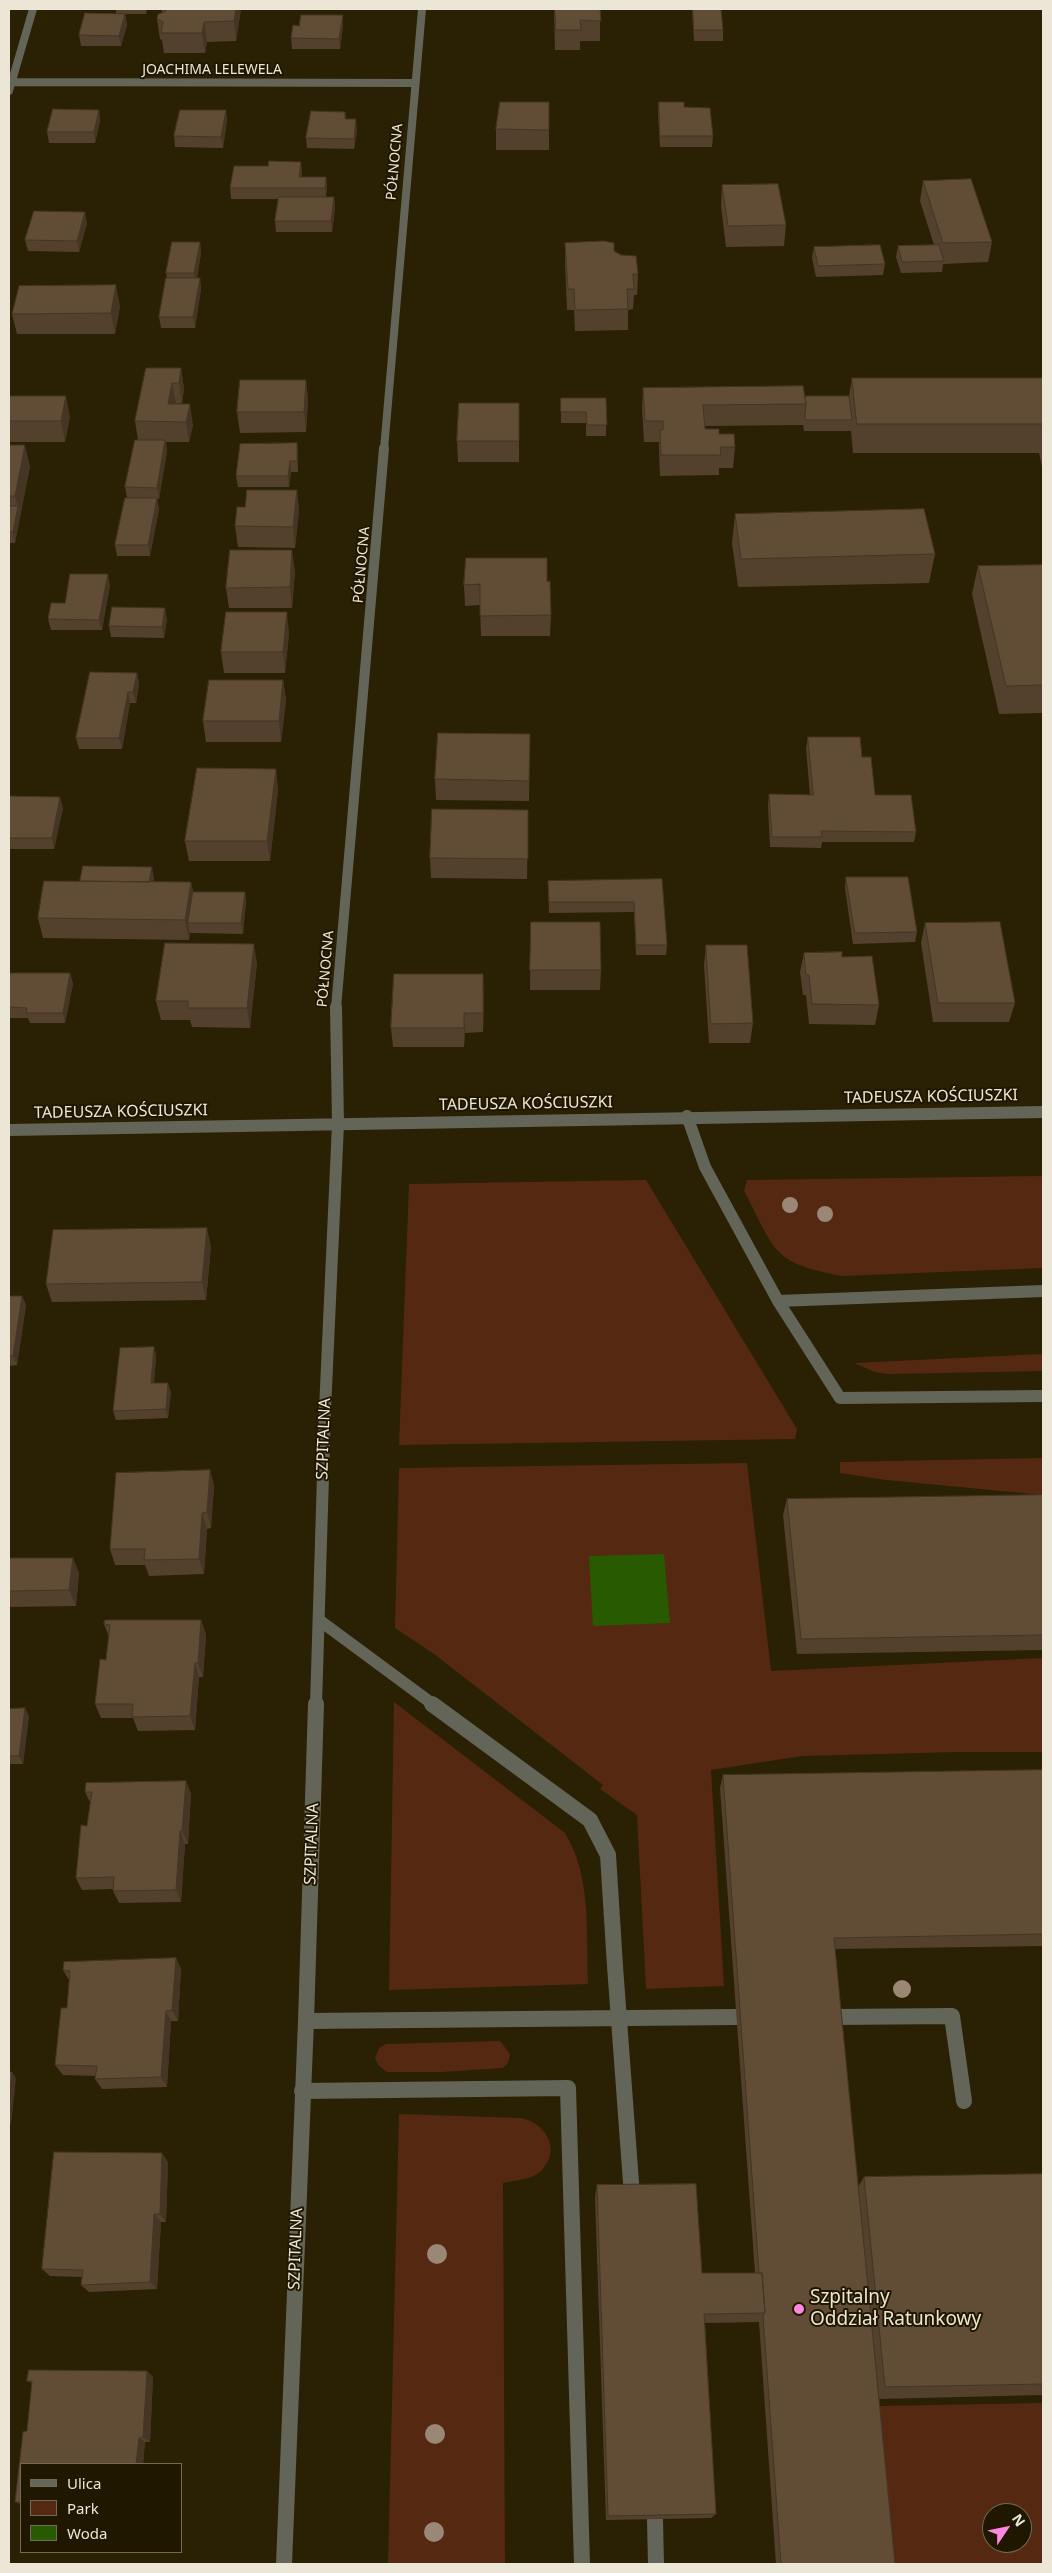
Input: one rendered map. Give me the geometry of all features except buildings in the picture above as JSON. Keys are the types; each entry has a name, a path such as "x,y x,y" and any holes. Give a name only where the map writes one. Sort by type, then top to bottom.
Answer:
{"street":[{"path":"9,91 10,82 33,9"},
{"name":"PÓŁNOCNA","path":"338,1124 336,1011 422,9"},
{"name":"JOACHIMA LELEWELA","path":"10,82 415,83"},
{"name":"TADEUSZA KOŚCIUSZKI","path":"9,1130 687,1116 1043,1112"},
{"path":"687,1116 705,1167 778,1301 840,1398 1043,1396"},
{"name":"SZPITALNA","path":"284,2564 306,2022 320,1620 325,1410 338,1124"},
{"path":"778,1301 1043,1291"},
{"path":"320,1620 590,1820 608,1855 632,2196"},
{"path":"836,2017 952,2016 964,2101"},
{"path":"306,2022 737,2017"},
{"path":"302,2091 568,2088 582,2564"},
{"path":"655,2520 656,2564"}],"green space":[{"path":"1043,1176 1043,1268 842,1276 816,1270 791,1261 777,1250 764,1230 744,1191 747,1180"},
{"path":"646,1180 797,1429 795,1439 399,1445 409,1184"},
{"path":"1043,1354 1043,1371 888,1374 875,1372 854,1363"},
{"path":"1043,1458 1043,1495 886,1480 840,1473 840,1462"},
{"path":"747,1463 771,1671 1043,1658 1043,1752 802,1756 711,1770 724,1986 646,1989 637,1815 600,1789 603,1785 434,1654 395,1628 399,1468"},
{"path":"394,1702 565,1833 574,1850 584,1887 588,1984 389,1990"},
{"path":"500,2041 510,2054 508,2063 503,2068 442,2072 387,2072 379,2066 375,2058 379,2048 386,2044"},
{"path":"399,2114 521,2118 538,2125 548,2138 550,2146 550,2155 541,2171 528,2178 503,2183 505,2564 388,2564"},
{"path":"1043,2403 1043,2564 894,2564 878,2406"}],"water":[{"path":"664,1554 670,1623 593,1626 589,1556"}],"place":[{"name":"Szpitalny Oddział Ratunkowy","path":"799,2309"}]}
